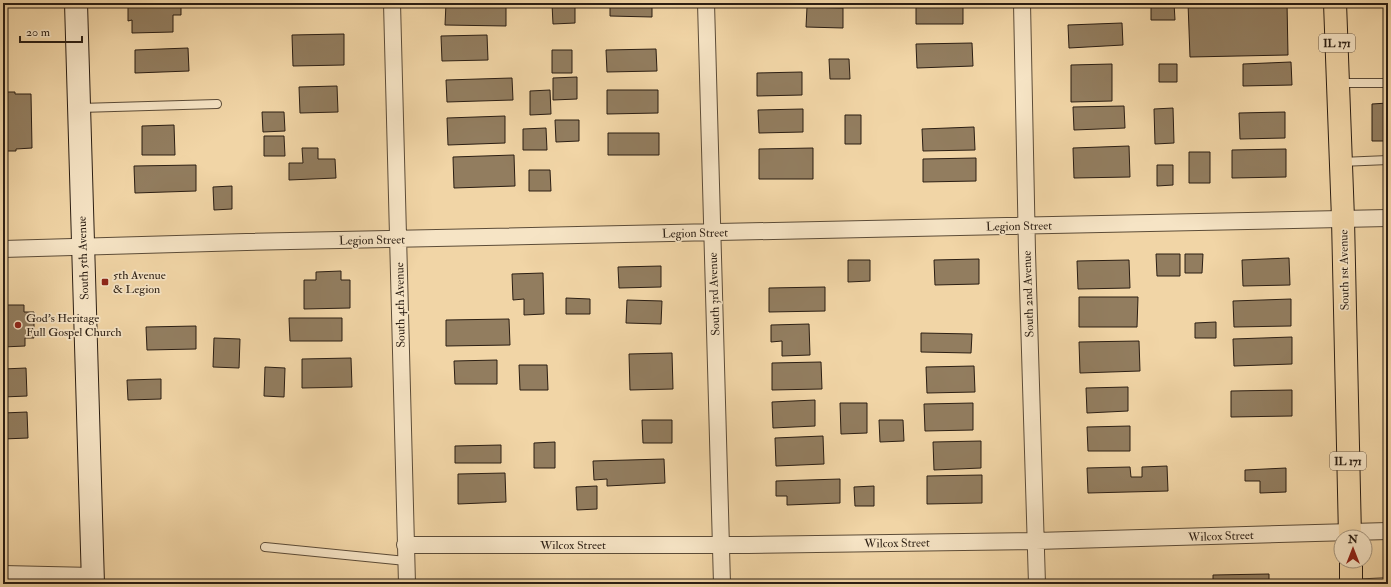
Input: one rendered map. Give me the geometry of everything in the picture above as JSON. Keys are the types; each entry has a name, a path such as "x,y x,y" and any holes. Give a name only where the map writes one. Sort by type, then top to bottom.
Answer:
{"main road":[{"name":"South 1st Avenue","path":"1335,3 1343,219 1350,529"},
{"path":"1351,569 1351,584"}],"street":[{"name":"South 5th Avenue","path":"76,3 93,580"},
{"name":"South 4th Avenue","path":"392,3 407,584"},
{"name":"South 3rd Avenue","path":"706,3 722,584"},
{"name":"South 2nd Avenue","path":"1022,3 1037,584"},
{"name":"Legion Street","path":"3,249 1388,218"},
{"name":"Wilcox Street","path":"1373,533 1388,531"},
{"name":"Wilcox Street","path":"405,553 721,545 1333,535"},
{"path":"3,574 93,580"}],"lane":[{"path":"1338,83 1388,83"},
{"path":"79,108 217,104"},
{"path":"1341,162 1388,160"},
{"path":"265,547 405,553"},
{"path":"1351,584 1388,582"}],"building":[{"path":"128,3 181,3 181,15 173,15 173,32 132,33 132,20 128,21"},
{"path":"446,3 506,3 506,26 445,25"},
{"path":"575,3 575,23 553,24 552,4"},
{"path":"610,3 652,3 652,17 610,16"},
{"path":"916,3 963,3 963,24 916,24"},
{"path":"1075,3 1128,3 1128,4 1075,5"},
{"path":"1151,3 1174,3 1175,20 1151,20"},
{"path":"1188,3 1287,3 1288,55 1190,57"},
{"path":"807,7 843,8 843,28 806,27"},
{"path":"1384,14 1388,14 1388,39 1384,39"},
{"path":"1122,23 1123,45 1069,48 1068,25"},
{"path":"344,34 344,65 293,66 292,35"},
{"path":"487,35 488,60 442,61 441,36"},
{"path":"972,43 973,66 917,68 916,44"},
{"path":"188,48 189,71 135,73 135,50"},
{"path":"656,49 657,71 607,72 606,50"},
{"path":"552,50 572,50 572,73 552,73"},
{"path":"829,59 849,59 850,79 830,79"},
{"path":"1291,62 1292,85 1243,86 1243,64"},
{"path":"1112,64 1112,101 1071,102 1071,65"},
{"path":"1159,64 1177,64 1177,82 1159,82"},
{"path":"802,72 802,95 757,96 757,73"},
{"path":"577,77 577,99 553,100 553,78"},
{"path":"512,78 513,100 447,102 446,80"},
{"path":"337,86 338,112 300,113 299,87"},
{"path":"550,90 551,114 530,115 530,91"},
{"path":"607,90 658,90 658,113 607,114"},
{"path":"3,92 31,94 32,148 16,149 16,151 3,151"},
{"path":"1388,103 1388,141 1372,141 1372,104"},
{"path":"1124,106 1125,128 1074,130 1073,107"},
{"path":"1173,108 1174,143 1155,144 1154,109"},
{"path":"803,109 803,132 759,133 758,110"},
{"path":"262,112 284,112 285,131 263,132"},
{"path":"1285,112 1285,138 1240,139 1239,113"},
{"path":"845,115 861,115 861,144 845,144"},
{"path":"505,116 505,143 448,145 447,118"},
{"path":"555,120 579,120 579,141 556,142"},
{"path":"174,125 175,155 142,155 142,126"},
{"path":"974,127 975,150 923,151 922,129"},
{"path":"546,128 547,150 523,150 523,129"},
{"path":"608,133 659,133 659,155 608,155"},
{"path":"264,136 284,136 285,156 264,156"},
{"path":"1129,146 1130,177 1074,178 1073,148"},
{"path":"302,148 318,148 318,159 335,159 336,178 289,180 289,163 303,163"},
{"path":"813,148 813,179 759,179 759,149"},
{"path":"1286,149 1286,177 1232,178 1232,150"},
{"path":"1189,152 1210,152 1210,183 1189,183"},
{"path":"514,155 515,186 454,188 453,157"},
{"path":"976,158 976,181 923,182 923,159"},
{"path":"196,165 196,191 135,193 134,166"},
{"path":"1157,165 1173,165 1173,185 1157,186"},
{"path":"529,170 550,170 551,191 529,191"},
{"path":"232,186 232,209 214,210 213,187"},
{"path":"1156,254 1180,254 1180,276 1157,276"},
{"path":"1185,254 1203,254 1202,273 1185,273"},
{"path":"1289,258 1290,285 1243,286 1242,260"},
{"path":"979,259 979,284 935,285 934,260"},
{"path":"848,260 870,260 870,281 848,282"},
{"path":"1129,260 1130,288 1078,289 1077,261"},
{"path":"661,266 661,287 619,288 618,267"},
{"path":"341,271 341,280 350,280 350,308 304,309 304,280 316,280 316,272"},
{"path":"543,273 544,314 524,315 524,299 513,300 512,274"},
{"path":"825,287 825,311 769,312 769,288"},
{"path":"1079,297 1138,297 1137,327 1079,327"},
{"path":"566,298 590,299 590,314 566,314"},
{"path":"1291,299 1291,326 1234,327 1233,301"},
{"path":"627,300 662,301 661,324 626,323"},
{"path":"1385,300 1388,300 1388,445 1387,445"},
{"name":"God's Heritage Full Gospel Church","path":"3,305 24,305 24,312 34,312 34,338 25,338 25,346 3,347"},
{"path":"289,318 342,318 342,341 290,341"},
{"path":"509,319 510,345 446,346 446,320"},
{"path":"1216,322 1216,338 1195,338 1195,323"},
{"path":"809,324 810,355 782,356 782,341 771,342 771,325"},
{"path":"196,326 196,349 147,350 146,327"},
{"path":"921,333 972,334 971,353 921,352"},
{"path":"1292,337 1292,364 1234,366 1233,339"},
{"path":"214,338 240,339 239,368 213,367"},
{"path":"1139,341 1140,371 1080,373 1079,342"},
{"path":"672,353 673,389 630,390 629,354"},
{"path":"351,358 352,387 302,388 302,359"},
{"path":"497,360 497,384 455,384 454,361"},
{"path":"821,362 822,389 772,390 772,363"},
{"path":"519,365 547,365 548,390 520,390"},
{"path":"974,366 975,392 927,393 926,367"},
{"path":"265,367 285,368 284,397 264,396"},
{"path":"26,368 27,396 3,397 3,369"},
{"path":"161,379 161,399 128,400 127,380"},
{"path":"1128,387 1128,411 1087,413 1086,388"},
{"path":"1292,390 1292,416 1231,417 1231,391"},
{"path":"815,400 815,426 773,428 772,402"},
{"path":"840,403 867,403 867,433 841,434"},
{"path":"973,403 973,430 925,431 924,404"},
{"path":"27,412 28,438 3,439 3,413"},
{"path":"642,420 672,420 672,443 643,443"},
{"path":"879,420 903,420 904,441 880,442"},
{"path":"1130,426 1130,451 1088,451 1087,427"},
{"path":"823,436 824,464 776,466 775,438"},
{"path":"981,441 981,468 934,470 933,442"},
{"path":"555,442 555,468 534,468 534,443"},
{"path":"501,445 501,463 455,463 455,446"},
{"path":"664,459 665,483 607,486 607,479 594,480 593,461"},
{"path":"1167,466 1168,491 1088,493 1087,468 1130,467 1131,477 1142,477 1142,467"},
{"path":"1286,468 1286,492 1260,493 1260,481 1245,481 1245,470"},
{"path":"505,473 506,502 458,504 458,474"},
{"path":"982,475 982,503 927,504 927,476"},
{"path":"840,479 840,503 787,505 787,496 776,496 776,481"},
{"path":"597,486 597,509 577,510 576,487"},
{"path":"874,486 874,506 855,506 854,487"},
{"path":"1269,574 1269,584 1213,584 1213,575"}],"place":[{"name":"5th Avenue & Legion","path":"105,282"},
{"name":"God's Heritage Full Gospel Church","path":"18,325"}]}
